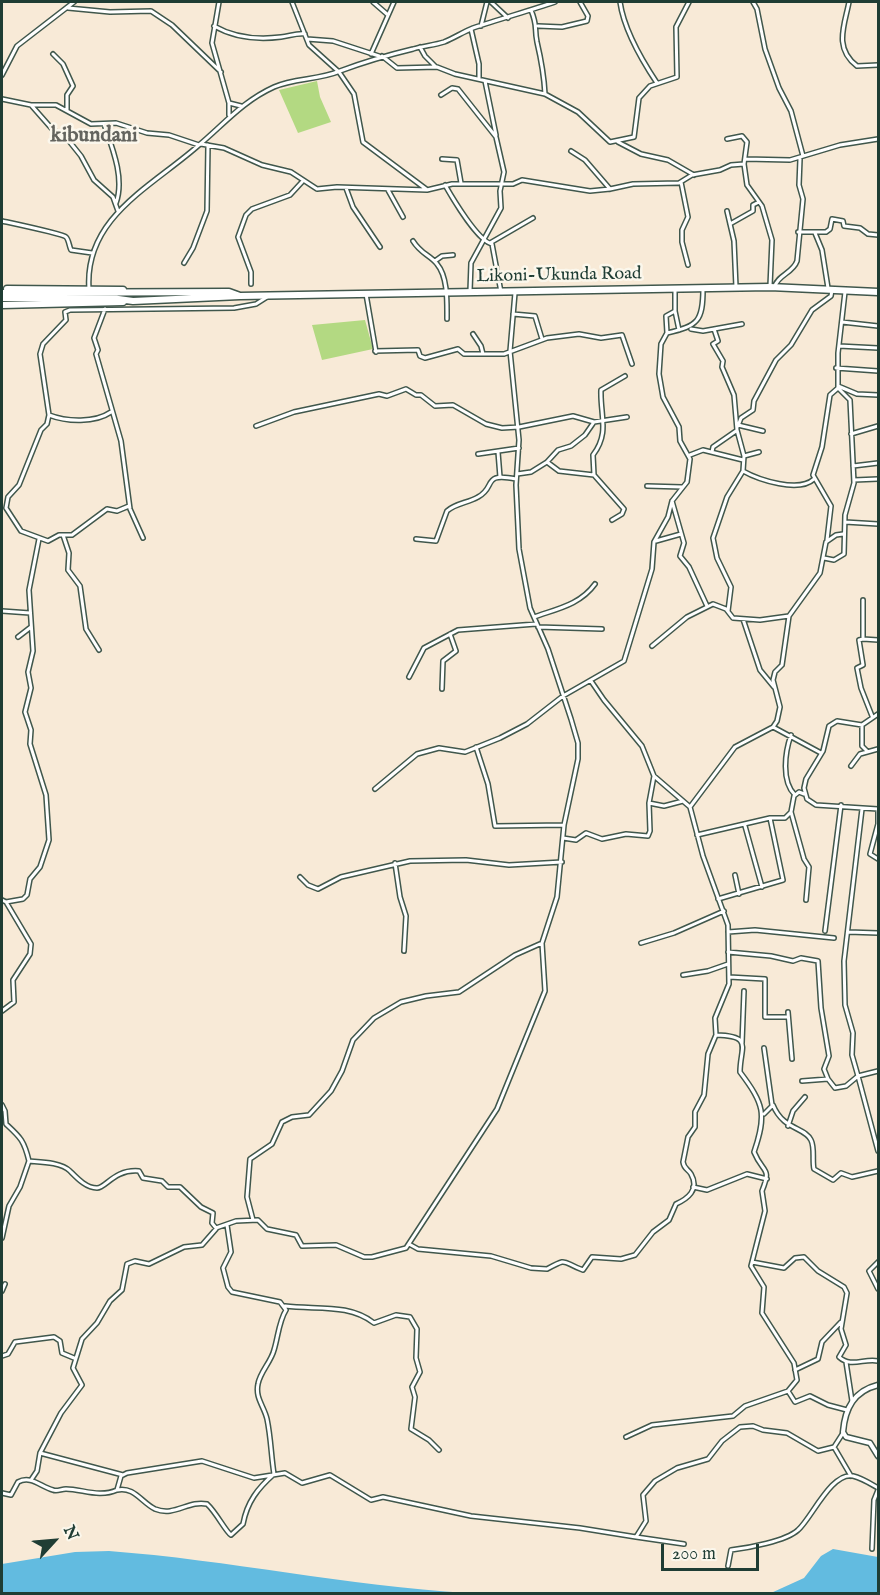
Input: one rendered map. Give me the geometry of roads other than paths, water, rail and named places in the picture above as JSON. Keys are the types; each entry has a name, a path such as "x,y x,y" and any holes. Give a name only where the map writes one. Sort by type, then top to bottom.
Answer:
{"highway":[{"name":"Likoni-Ukunda Road","path":"2,291 111,296 133,301 240,296 772,288 846,288 879,292"},
{"path":"2,291 89,289 133,292"},
{"name":"Likoni-Ukunda Road","path":"2,298 111,296 133,292 229,292 240,296"},
{"path":"2,305 133,301"}],"street":[{"path":"2,75 17,46 74,2"},
{"path":"219,2 213,43 229,103 229,115"},
{"path":"292,2 307,39 315,52 339,72 355,96 363,142 428,190"},
{"path":"373,2 388,15"},
{"path":"371,54 394,2"},
{"path":"481,26 489,2 508,18"},
{"path":"534,2 536,8"},
{"path":"89,289 88,272 92,253 107,225 118,211 153,179 200,145 241,106 277,86 339,72 381,56 443,43 471,29 555,2"},
{"path":"538,26 562,27 587,21 588,16 580,2"},
{"path":"620,2 624,20 644,63 657,83"},
{"path":"307,39 333,41 381,56 397,68 437,67 485,81 545,94 578,112 610,142 618,142 634,137 638,100 650,86 677,77 676,27 689,2"},
{"path":"753,2 757,9 765,49 779,88 791,111 802,158 799,185 803,199 796,265 776,281 772,288"},
{"path":"849,2 841,29 847,54 857,66 879,65"},
{"path":"68,8 110,12 151,11 172,25 221,72"},
{"path":"531,10 538,26 537,41 541,51 545,94"},
{"path":"214,26 230,35 243,38 279,38 305,34"},
{"path":"471,29 479,64 479,79"},
{"path":"420,47 425,56 437,67"},
{"path":"53,54 63,64 73,86 67,95 67,110"},
{"path":"470,293 469,271 483,238 501,208 503,164 485,81"},
{"path":"441,95 452,88 457,88 496,137"},
{"path":"2,99 31,105 48,104 67,110 91,124 116,123 147,133 169,135 200,145 224,148 262,165 291,172 302,182 317,189 428,190 462,183 513,184 522,180 590,191 633,184 681,182 694,175 720,170 730,165 744,164"},
{"path":"229,103 241,106"},
{"path":"31,105 53,130 69,141 94,180 102,184 113,197 118,211"},
{"path":"104,124 118,173 116,206"},
{"path":"727,139 745,137 748,144 744,164 748,188 759,202 772,241 772,288"},
{"path":"184,263 194,248 207,211 208,145 206,138"},
{"path":"745,159 802,158 840,145 879,139"},
{"path":"618,142 641,154 668,160 694,175"},
{"path":"571,151 585,160 610,189"},
{"path":"442,159 457,160 462,183"},
{"path":"251,284 251,272 238,237 246,215 264,203 290,195 302,182"},
{"path":"681,182 688,218 681,232 688,265"},
{"path":"445,185 468,221 490,243 497,257 501,292"},
{"path":"346,188 353,207 380,247"},
{"path":"388,190 403,217"},
{"path":"113,197 132,199"},
{"path":"730,224 753,211 753,205 759,202"},
{"path":"727,211 736,262 736,289"},
{"path":"490,243 532,218"},
{"path":"798,232 828,230 832,219 843,221 844,226 860,228 866,234 879,235"},
{"path":"2,221 47,233 59,233 67,238 71,250 92,253"},
{"path":"712,452 713,447 732,436 741,418 753,410 754,401 776,360 790,345 812,310 831,296 822,250 815,232"},
{"path":"413,241 420,252 435,261 440,271 447,293 447,319"},
{"path":"435,261 442,256 453,255"},
{"path":"824,558 834,560 843,555 843,534 854,480 850,399 838,387 837,368 846,288"},
{"path":"686,329 693,325 702,313 703,289"},
{"path":"675,290 675,311 679,330"},
{"path":"31,1480 37,1471 40,1453 61,1413 82,1385 79,1376 74,1372 74,1358 82,1339 97,1323 110,1301 122,1290 127,1264 135,1261 149,1264 184,1247 202,1245 216,1228 236,1221 253,1220 258,1220 267,1228 297,1235 306,1247 336,1245 364,1257 401,1250 409,1245 504,1095 545,991 542,943 556,903 564,825 579,750 563,696 534,617 519,549 516,477 519,428 512,389 510,351 515,292"},
{"path":"366,294 375,352 391,349 418,350 420,356 425,358 458,349 464,354 504,354 542,339 575,334 601,338 623,336 632,364"},
{"path":"129,506 117,511 107,509 72,535 63,535 51,540 39,539 18,528 6,508 8,498 19,485 49,415 40,354 43,344 66,320 65,312 70,310 234,308 256,304 269,296"},
{"path":"105,309 94,338 111,412 121,441 129,506 143,538"},
{"path":"675,311 666,316 667,333 662,343 659,374 663,396 678,427 680,441 686,454 690,455"},
{"path":"513,314 535,316 542,339"},
{"path":"842,322 879,326"},
{"path":"667,333 686,329 703,331 742,324"},
{"path":"714,328 718,341 713,344 723,361 722,367 734,394 743,458 743,471 726,497 713,538 717,558 731,587 728,612"},
{"path":"473,334 482,346 483,354"},
{"path":"839,346 879,348"},
{"path":"837,368 879,370"},
{"path":"612,520 624,510 594,475 593,455 601,446 604,419 601,390 625,376"},
{"path":"838,387 857,394 879,395"},
{"path":"774,688 775,672 783,663 789,616 818,576 824,558 831,506 814,479 814,470 822,447 830,394 838,387"},
{"path":"256,426 294,412 379,394 387,396 406,389 416,395 421,395 435,406 453,405 489,425 519,428 573,416 594,422 627,417"},
{"path":"49,415 80,420 105,417 111,412"},
{"path":"416,540 436,541 447,511 478,497 490,481 531,472 547,462 558,450 571,446 585,435 594,422"},
{"path":"851,434 879,426"},
{"path":"738,427 763,431"},
{"path":"478,454 519,448"},
{"path":"690,455 703,450 743,458 759,452"},
{"path":"498,452 500,477"},
{"path":"375,789 417,754 440,748 465,752 527,724 563,696 624,660 652,569 654,542 668,517 672,501 687,482 690,455"},
{"path":"547,462 559,471 594,475"},
{"path":"853,466 879,463"},
{"path":"743,471 769,482 804,485 814,479"},
{"path":"854,480 879,479"},
{"path":"647,486 682,487"},
{"path":"672,501 684,544 680,550 680,556 690,567 707,606"},
{"path":"845,522 879,524"},
{"path":"654,542 681,534"},
{"path":"827,540 843,534"},
{"path":"63,535 69,553 69,570 80,586 86,629 99,650"},
{"path":"6,902 23,899 27,895 30,879 40,867 48,840 46,795 30,744 31,730 25,712 31,688 28,672 33,651 29,590 39,539"},
{"path":"534,617 577,602 586,596 595,584"},
{"path":"863,600 863,639"},
{"path":"652,646 677,624 707,606 716,604 734,618 760,620 789,616"},
{"path":"2,611 30,613"},
{"path":"690,807 735,747 773,727 778,718 780,707 774,688 760,670 743,619"},
{"path":"409,677 424,648 466,628 537,626 602,629"},
{"path":"18,637 31,627"},
{"path":"442,689 443,661 456,651 450,634"},
{"path":"872,716 861,688 857,668 863,665 859,640 879,640"},
{"path":"409,1245 423,1250 433,1249 462,1255 491,1256 531,1268 547,1269 555,1262 564,1261 583,1270 592,1257 621,1259 635,1255 653,1232 669,1220 676,1204 690,1197 693,1187 691,1175 683,1162 688,1137 695,1127 695,1112 704,1095 708,1054 716,1035 715,1017 729,977 728,932 724,911 697,836 690,807 654,776 642,746 591,681"},
{"path":"867,751 862,746 862,725 872,716 879,714"},
{"path":"804,794 808,772 822,753 831,724 837,722 862,725"},
{"path":"773,727 822,753"},
{"path":"791,735 784,757 789,784 795,795"},
{"path":"476,747 488,784 495,826 564,825"},
{"path":"851,766 857,757 867,751 879,749"},
{"path":"563,838 576,840 586,833 602,839 626,834 648,836 649,803 654,776"},
{"path":"804,788 795,795 791,812 804,859 809,867 806,900"},
{"path":"799,792 816,805 878,809 878,821 870,854 879,859"},
{"path":"649,803 664,806 683,801"},
{"path":"825,931 840,805"},
{"path":"862,809 854,884 850,894 852,904 844,961 845,1005 853,1033 852,1055 879,1151"},
{"path":"697,836 770,818 785,818 791,812"},
{"path":"718,899 783,880 770,818"},
{"path":"745,826 762,887"},
{"path":"300,878 308,885 318,889 340,877 395,864 459,860 509,865 562,862"},
{"path":"395,864 400,897 406,916 404,951"},
{"path":"735,875 740,894"},
{"path":"2,900 6,902 30,940 31,948 27,961 13,980 14,1002 2,1011"},
{"path":"641,943 693,925 724,911"},
{"path":"728,932 755,930 834,939"},
{"path":"848,932 879,933"},
{"path":"253,1220 247,1197 250,1159 272,1144 282,1122 292,1117 309,1115 331,1091 342,1071 353,1040 365,1025 396,1004 426,996 459,992 515,955 542,943"},
{"path":"728,952 771,956 792,961 801,957 818,961 821,1008 829,1056 824,1069 828,1079 835,1088 846,1086 858,1076 879,1071"},
{"path":"683,975 708,971 728,964"},
{"path":"729,977 765,979 765,1017 788,1017"},
{"path":"626,1437 652,1425 733,1416 741,1408 788,1391 796,1382 794,1363 762,1313 764,1287 752,1269 765,1210 762,1191 767,1179 754,1152 760,1137 764,1114 755,1089 740,1072 744,1052 742,1043 744,991"},
{"path":"788,1012 792,1059"},
{"path":"716,1035 734,1037 742,1043"},
{"path":"764,1048 772,1105 788,1126 809,1137 812,1143 813,1168 833,1180 841,1173 852,1177 879,1171"},
{"path":"802,1082 828,1079"},
{"path":"788,1126 793,1111 805,1097"},
{"path":"764,1114 772,1105"},
{"path":"2,1106 5,1111 6,1124 20,1137 28,1161 20,1187 9,1206 2,1238"},
{"path":"28,1161 58,1165 71,1172 77,1180 98,1188 119,1172 139,1171 144,1178 162,1181 168,1187 180,1186 201,1207 213,1213 212,1223 216,1228"},
{"path":"693,1187 707,1190 747,1174 767,1179"},
{"path":"227,1225 231,1252 223,1268 228,1287 232,1292 280,1302 285,1306 339,1308 366,1315 374,1323 396,1315 410,1317 417,1329 416,1358 420,1372 412,1387 415,1397 411,1429 429,1440 439,1450"},
{"path":"752,1262 784,1268 795,1258 809,1260 818,1271 846,1289 841,1322 841,1334 846,1345 839,1355 846,1362 852,1401"},
{"path":"879,1262 869,1271 879,1288"},
{"path":"2,1291 4,1284"},
{"path":"274,1474 267,1419 258,1399 257,1388 273,1354 285,1306"},
{"path":"795,1370 818,1359 822,1342 841,1322"},
{"path":"2,1356 8,1354 15,1342 54,1337 60,1341 62,1353 74,1358"},
{"path":"846,1362 879,1361"},
{"path":"636,1537 646,1521 643,1495 651,1485 680,1467 708,1459 736,1428 753,1426 787,1433 818,1451 834,1447 843,1432 852,1401 862,1392 879,1384"},
{"path":"788,1391 795,1402 810,1396 828,1405 848,1410"},
{"path":"843,1432 846,1437 870,1443 879,1456"},
{"path":"834,1447 851,1476 879,1489 874,1500 872,1549"},
{"path":"40,1453 124,1475 196,1460 215,1464 249,1477 289,1474 296,1482 302,1483 330,1475 371,1500 383,1497 471,1516 580,1527 684,1544"},
{"path":"2,1493 11,1495 18,1482 31,1480 54,1491 68,1489 88,1494 126,1490 155,1509 170,1513 188,1506 207,1504 221,1519 225,1530 231,1535 243,1524 244,1513 250,1499 258,1494 265,1481 274,1474"},
{"path":"117,1490 124,1475"},
{"path":"728,1566 731,1550 771,1541 798,1531 819,1499 841,1479 851,1476"}],"water":[{"path":"833,1549 878,1557 878,1593 771,1593 804,1578 821,1556"},
{"path":"109,1551 199,1560 378,1585 468,1593 2,1593 2,1564 75,1552"}],"district":[{"name":"kibundani","path":"94,137"}]}
